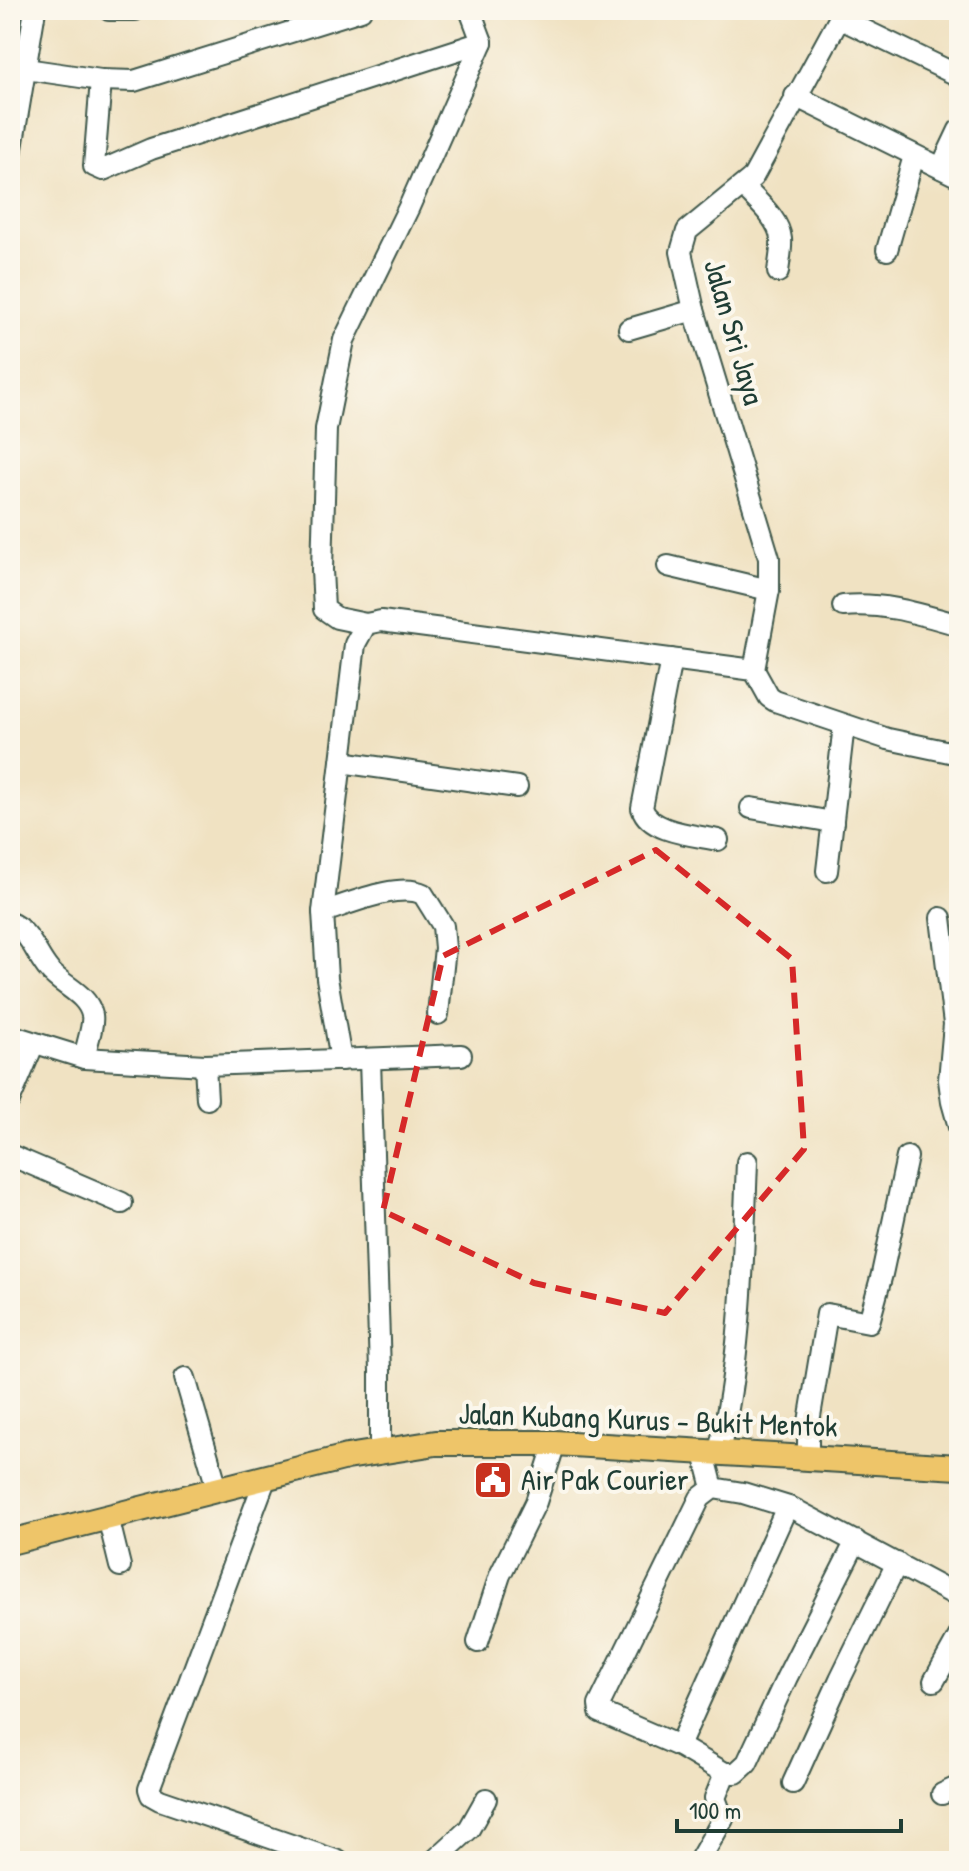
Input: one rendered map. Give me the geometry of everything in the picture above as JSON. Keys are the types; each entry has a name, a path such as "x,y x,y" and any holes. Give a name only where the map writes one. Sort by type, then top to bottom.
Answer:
{"main road":[{"name":"Jalan Kubang Kurus - Bukit Mentok","path":"10,1542 347,1457 436,1443 555,1443 959,1467"}],"street":[{"path":"10,160 35,10"},
{"path":"109,10 135,10"},
{"path":"26,69 101,80 146,78 361,10"},
{"path":"470,10 482,42 409,207 344,340 326,429 322,491 324,609 352,621 381,621 754,670 769,697 775,701 888,739 959,754"},
{"path":"841,14 959,76"},
{"name":"Jalan Sri Jaya","path":"754,670 769,590 769,558 694,310 682,263 683,241 694,224 743,186 759,166 841,14"},
{"path":"101,80 95,136 94,166 98,170 166,144 482,42"},
{"path":"795,96 950,173 959,130"},
{"path":"887,250 914,156"},
{"path":"743,186 779,230 778,272"},
{"path":"629,329 694,310"},
{"path":"668,566 769,590"},
{"path":"843,606 889,606 959,625"},
{"path":"341,1060 327,978 323,912 355,644 352,621"},
{"path":"671,659 642,808 645,816 660,826 718,840"},
{"path":"827,871 844,725"},
{"path":"341,762 517,787"},
{"path":"751,808 833,822"},
{"path":"323,912 387,892 407,890 423,894 443,926 445,948 438,1014"},
{"path":"941,918 956,1046 955,1088 959,1127"},
{"path":"10,923 24,931 49,971 86,1004 92,1016 84,1058"},
{"path":"10,1035 84,1058 205,1065 461,1055"},
{"path":"10,1099 34,1043"},
{"path":"370,1060 380,1371 376,1452"},
{"path":"205,1065 207,1099"},
{"path":"10,1155 122,1203"},
{"path":"808,1456 808,1428 827,1314 869,1322 907,1157"},
{"path":"713,1488 711,1451 732,1399 742,1285 747,1162"},
{"path":"185,1378 217,1488"},
{"path":"478,1642 500,1575 536,1502 555,1443"},
{"path":"266,1477 149,1789 151,1795 160,1800 338,1861"},
{"path":"856,1541 747,1763 736,1773 725,1773 679,1746 602,1715 598,1709 700,1498 713,1488 743,1493 787,1507 856,1541 959,1597"},
{"path":"679,1746 787,1507"},
{"path":"108,1517 120,1566"},
{"path":"793,1783 897,1563"},
{"path":"934,1681 959,1636"},
{"path":"699,1861 723,1819 715,1798 725,1773"},
{"path":"434,1861 469,1829 486,1799"}],"highlighted area":[{"path":"656,850 792,959 804,1149 665,1313 534,1283 383,1211 443,956"}],"place":[{"name":"Air Pak Courier","path":"493,1480"}]}
